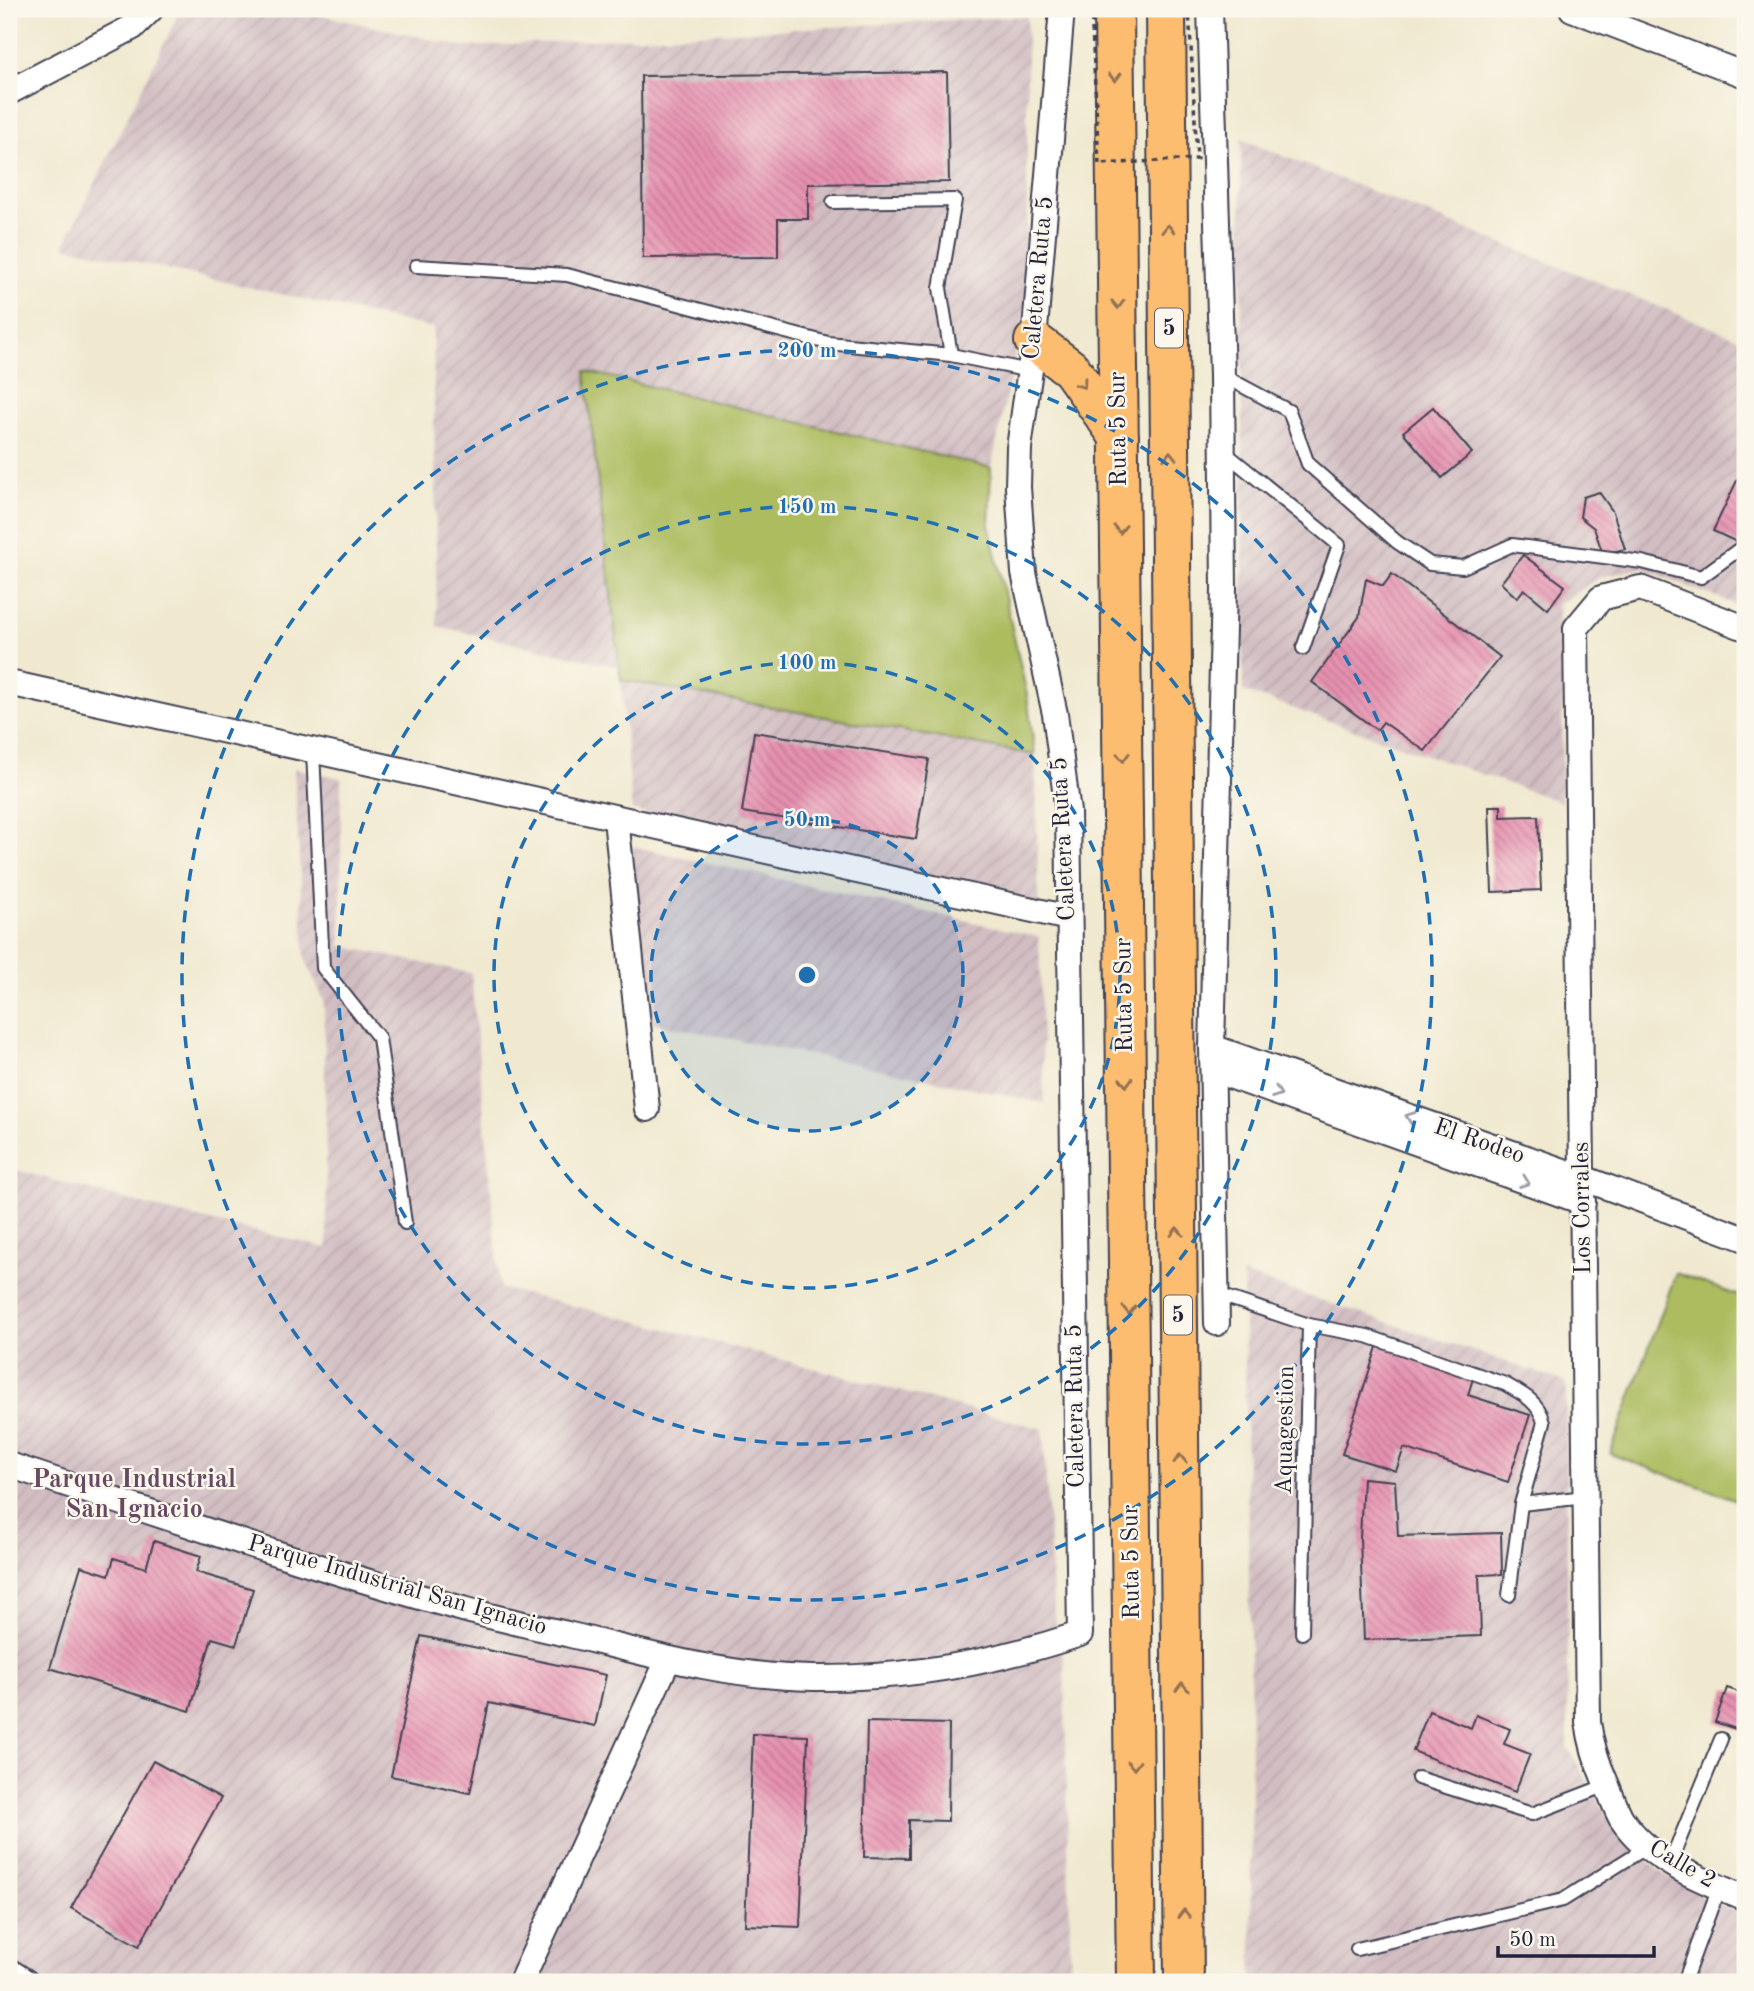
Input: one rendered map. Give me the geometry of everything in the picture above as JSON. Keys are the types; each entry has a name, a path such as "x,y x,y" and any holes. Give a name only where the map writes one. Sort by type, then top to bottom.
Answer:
{"highway":[{"name":"Ruta 5 Sur","path":"1114,9 1136,1982"},
{"name":"Ruta 5 Sur","path":"1166,9 1184,1982"},
{"path":"1032,356 1071,369 1119,437"}],"street":[{"path":"9,92 133,27 151,9"},
{"name":"Caletera Ruta 5","path":"1062,9 1032,356 1019,449 1019,530 1031,615 1055,714 1068,812 1080,1634"},
{"path":"1210,9 1222,375 1224,589 1213,1059 1217,1323"},
{"path":"1572,9 1745,75"},
{"name":"Los Corrales","path":"1606,1785 1594,1755 1588,1722 1576,628 1601,598 1640,588 1745,628"},
{"path":"9,683 1069,918"},
{"path":"616,819 647,1109"},
{"name":"El Rodeo","path":"1213,1059 1583,1190 1745,1239"},
{"name":"Parque Industrial San Ignacio","path":"9,1465 460,1608 668,1660 763,1675 859,1678 904,1674 971,1664 1080,1634"},
{"path":"521,1982 668,1660"},
{"name":"Calle 2","path":"1606,1785 1622,1819 1647,1847 1670,1863 1745,1898"},
{"path":"9,1971 26,1982"}],"lane":[{"path":"833,202 955,200 940,288 951,355"},
{"path":"416,266 567,275 828,343 951,355 1032,356"},
{"path":"1222,375 1289,411 1308,464 1397,542 1430,564 1463,567 1512,545 1642,562 1701,577 1745,545"},
{"path":"1223,451 1339,544 1303,648"},
{"path":"313,751 323,968 379,1038 405,1223"},
{"path":"1217,1294 1309,1325 1367,1336 1505,1384 1524,1394 1540,1410 1544,1422 1521,1504 1509,1595"},
{"name":"Aquagestion","path":"1302,1633 1309,1325"},
{"path":"1521,1504 1586,1497"},
{"path":"1670,1863 1721,1739"},
{"path":"1418,1778 1532,1814 1606,1785"},
{"path":"1357,1949 1563,1900 1647,1847"},
{"path":"1684,1982 1719,1887"}],"path":[{"path":"1091,9 1099,164 1197,159 1189,9"}],"shaded area":[{"path":"181,9 295,9 464,47 1027,16 1027,300 991,468 585,371 620,667 437,626 433,328 64,246"},
{"path":"1241,139 1745,341 1745,608 1641,568 1600,577 1558,604 1563,688 1561,802 1243,691"},
{"path":"621,680 1035,755 1039,911 632,810"},
{"path":"294,768 341,778 341,946 471,973 500,1288 624,1318 1043,1429 1054,1615 1064,1660 1071,1982 9,1982 9,1168 168,1211 327,1248 324,1001 305,959"},
{"path":"627,845 1039,937 1044,1103 650,1022"},
{"path":"1243,1274 1566,1382 1568,1748 1619,1835 1660,1872 1708,1900 1745,1913 1745,1982 1252,1982 1250,1634"}],"green space":[{"path":"585,371 991,468 989,525 1027,695 1035,755 621,680"},
{"path":"1676,1273 1745,1298 1745,1503 1610,1454"}],"building":[{"path":"947,72 949,182 808,184 808,219 778,219 778,257 643,258 641,76"},
{"path":"1433,407 1472,453 1442,478 1403,432"},
{"path":"1745,471 1745,535 1741,544 1713,531 1741,472"},
{"path":"1599,492 1613,512 1625,549 1603,554 1594,528 1580,517 1583,497"},
{"path":"1523,555 1565,586 1548,609 1524,589 1517,598 1501,583"},
{"path":"1392,574 1500,657 1425,751 1383,722 1377,730 1312,682 1359,617 1366,579 1383,586"},
{"path":"754,732 929,759 916,839 742,812"},
{"path":"1489,806 1501,806 1501,817 1538,816 1541,890 1492,892"},
{"path":"1378,1344 1474,1375 1468,1395 1530,1415 1508,1482 1404,1448 1396,1471 1342,1454"},
{"path":"1363,1478 1395,1481 1398,1536 1501,1533 1502,1574 1479,1575 1481,1636 1364,1640 1360,1538"},
{"path":"154,1541 201,1556 196,1572 253,1589 236,1645 212,1638 190,1711 50,1668 81,1566 109,1575 114,1558 146,1568"},
{"path":"421,1636 606,1675 595,1726 489,1703 470,1793 391,1776"},
{"path":"1727,1688 1745,1694 1745,1732 1715,1722"},
{"path":"1429,1711 1471,1728 1476,1715 1510,1729 1504,1744 1530,1754 1515,1792 1413,1751"},
{"path":"867,1722 949,1724 948,1821 909,1820 909,1858 864,1857"},
{"path":"753,1734 808,1736 800,1927 745,1925"},
{"path":"153,1761 221,1798 139,1946 71,1908"}],"district":[{"name":"Parque Industrial San Ignacio","path":"134,1495"}]}
